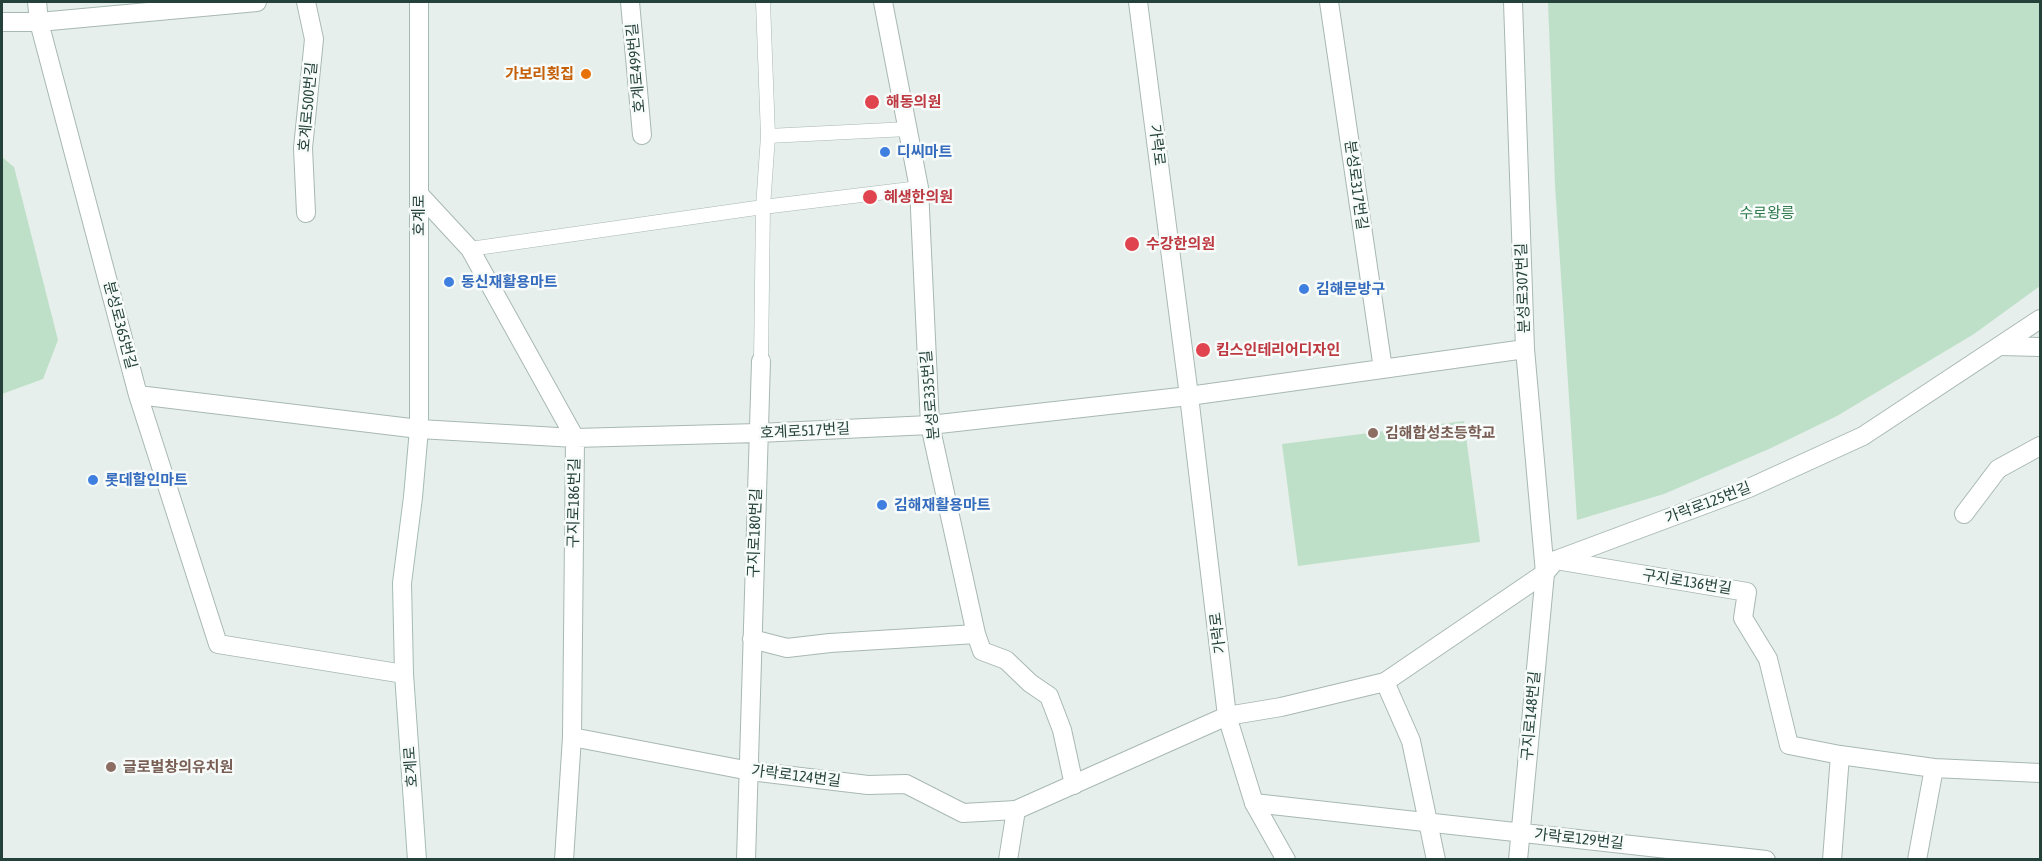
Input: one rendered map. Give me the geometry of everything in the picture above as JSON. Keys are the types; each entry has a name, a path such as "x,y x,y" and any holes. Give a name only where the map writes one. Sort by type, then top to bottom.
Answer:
{"street":[{"name":"분성로365번길","path":"37,2 39,22 138,395 218,644 404,674"},
{"path":"2,23 39,22 257,2"},
{"name":"호계로500번길","path":"306,2 314,39 303,148 306,213"},
{"name":"호계로","path":"417,860 404,674 402,583 419,429 419,2"},
{"name":"호계로499번길","path":"630,2 642,135"},
{"name":"구지로180번길","path":"746,860 761,361 763,207 768,136 763,2"},
{"name":"분성로335번길","path":"883,2 919,188 930,425 976,634 981,651 1006,660 1030,683 1049,696 1062,730 1074,785"},
{"name":"가락로","path":"1138,2 1190,396 1227,716 1254,803 1286,860"},
{"name":"분성로317번길","path":"1329,2 1383,369"},
{"name":"분성로307번길","path":"1513,2 1525,349 1550,567"},
{"path":"768,136 908,129"},
{"path":"470,249 763,207 919,188"},
{"name":"구지로186번길","path":"419,195 470,249 575,438 572,738 564,860"},
{"name":"가락로125번길","path":"1227,716 1281,707 1385,682 1550,567 1749,488 1863,436 2040,319"},
{"path":"2000,346 2040,347"},
{"path":"1190,396 1525,349"},
{"path":"138,395 419,429"},
{"name":"호계로517번길","path":"419,429 575,438 758,433 930,425 1190,396"},
{"path":"1964,514 1998,469 2040,446"},
{"name":"구지로136번길","path":"1550,567 1747,592 1743,618 1768,659 1789,745 1840,755 1934,768 2040,773"},
{"name":"구지로148번길","path":"1518,860 1550,567"},
{"path":"752,639 787,648 830,643 976,634"},
{"path":"1385,682 1411,741 1436,860"},
{"name":"가락로124번길","path":"572,738 750,771 868,785 906,784 963,813 1016,810 1227,716"},
{"path":"1832,860 1840,755"},
{"path":"1917,860 1934,768"},
{"name":"가락로129번길","path":"1254,803 1521,832 1670,854 1766,860"},
{"path":"1008,860 1016,810"}],"green space":[{"name":"수로왕릉","path":"1548,2 2040,2 2040,286 1974,334 1837,416 1769,449 1664,494 1577,520 1555,185"},
{"path":"2,157 14,167 58,340 43,379 2,394"},
{"path":"1464,421 1480,542 1298,566 1282,444"}],"place":[{"name":"가보리횟집","path":"586,74"},
{"name":"해동의원","path":"872,102"},
{"name":"디씨마트","path":"885,152"},
{"name":"혜생한의원","path":"870,197"},
{"name":"수강한의원","path":"1132,244"},
{"name":"동신재활용마트","path":"449,282"},
{"name":"김해문방구","path":"1304,289"},
{"name":"킴스인테리어디자인","path":"1203,350"},
{"name":"김해합성초등학교","path":"1373,433"},
{"name":"롯데할인마트","path":"93,480"},
{"name":"김해재활용마트","path":"882,505"},
{"name":"글로벌창의유치원","path":"111,767"}]}
